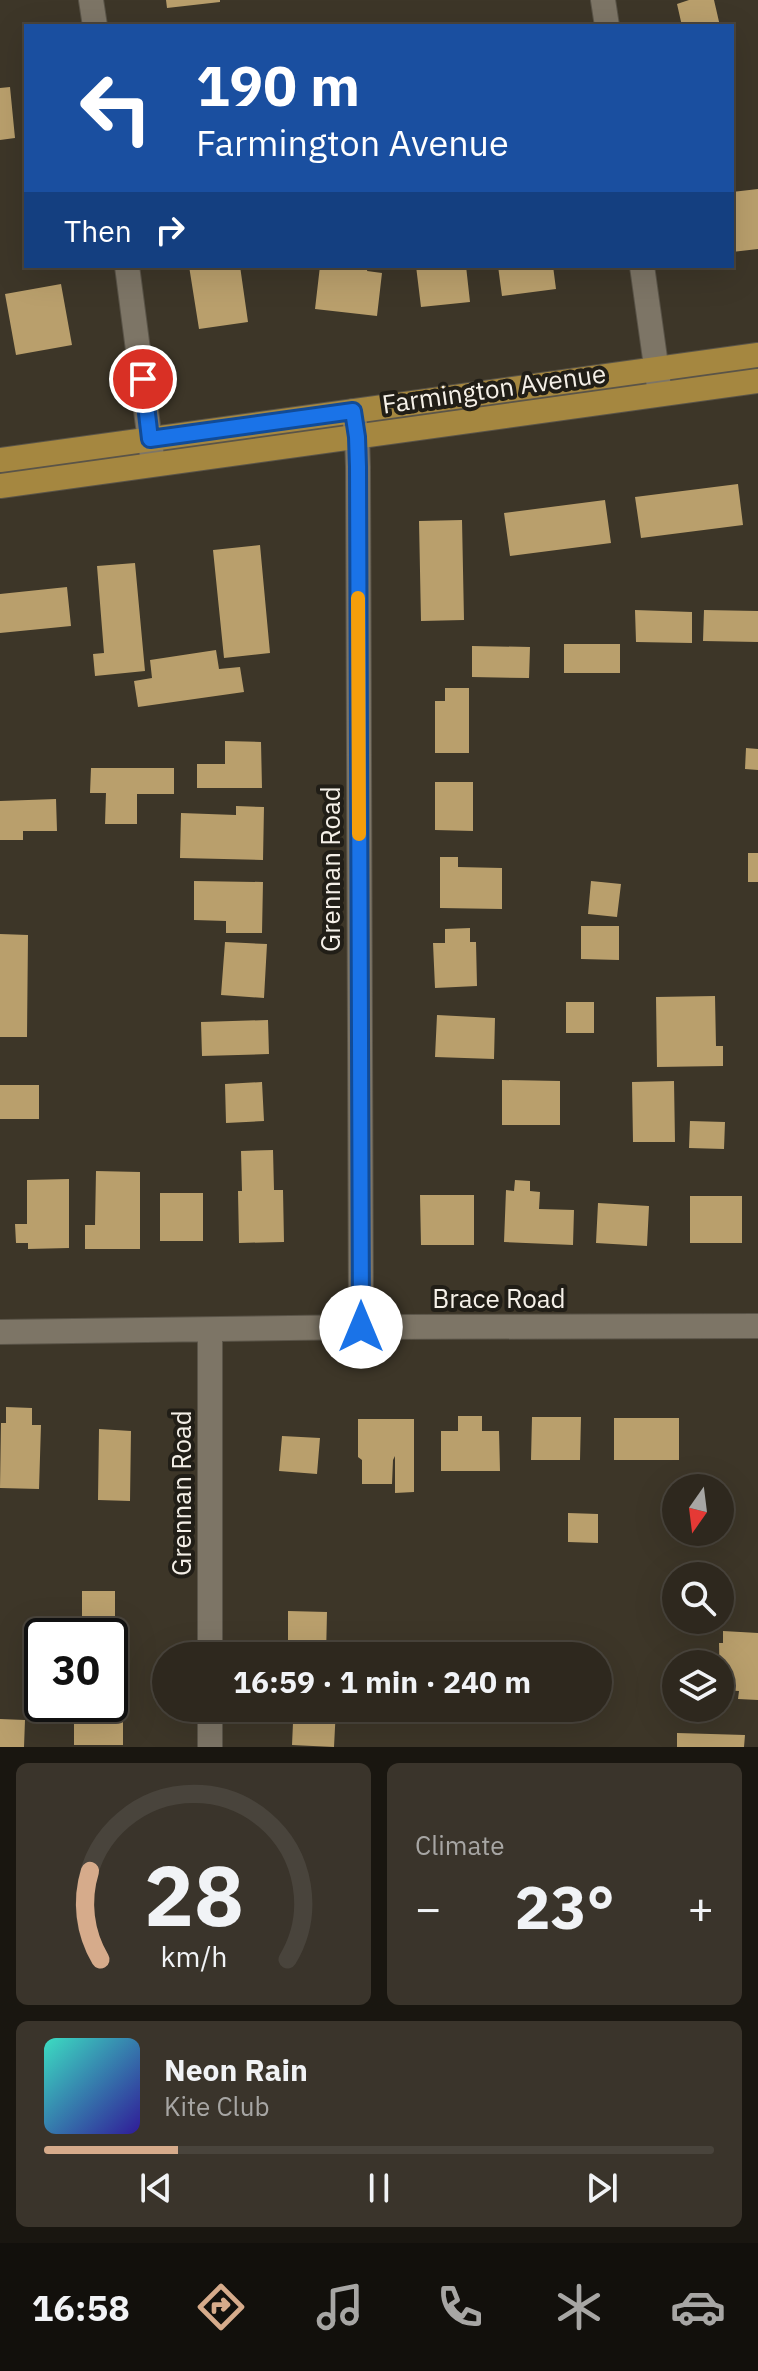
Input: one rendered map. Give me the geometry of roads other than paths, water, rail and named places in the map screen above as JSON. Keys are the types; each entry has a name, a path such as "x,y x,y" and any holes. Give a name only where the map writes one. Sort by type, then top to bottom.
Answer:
{"main road":[{"name":"Farmington Avenue","path":"0,460 758,355"},
{"name":"Farmington Avenue","path":"0,486 758,381"}],"street":[{"path":"91,0 95,24"},
{"path":"603,0 607,24"},
{"path":"127,268 153,464"},
{"path":"642,268 660,394"},
{"name":"Grennan Road","path":"353,411 357,437 361,1327"},
{"name":"Brace Road","path":"0,1332 758,1326"},
{"name":"Grennan Road","path":"210,1330 210,1642"},
{"path":"210,1722 210,1747"}]}
